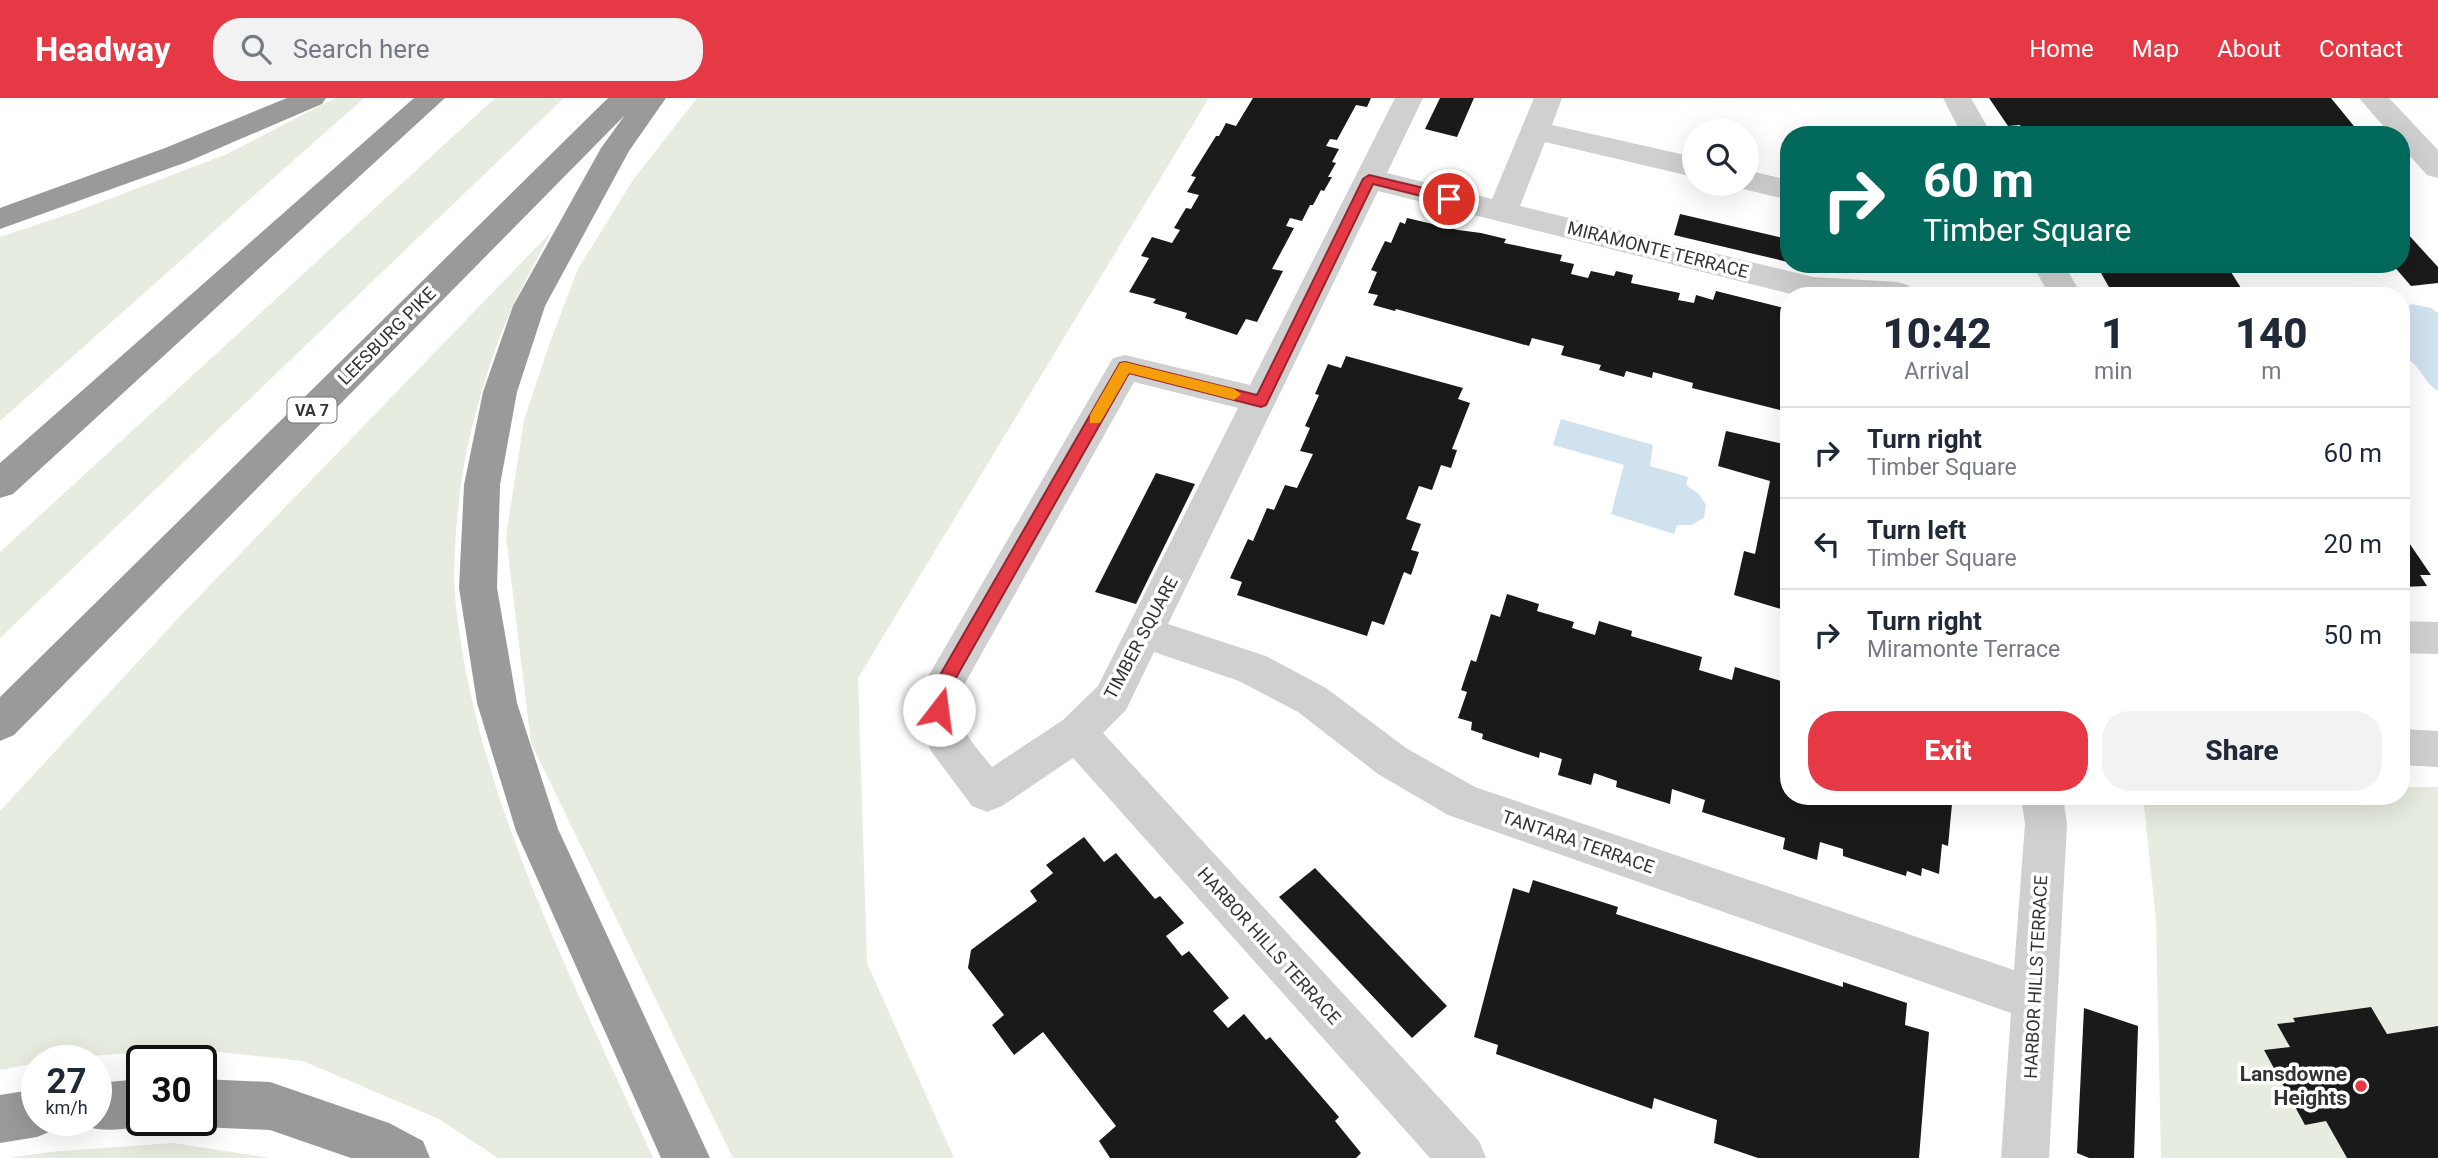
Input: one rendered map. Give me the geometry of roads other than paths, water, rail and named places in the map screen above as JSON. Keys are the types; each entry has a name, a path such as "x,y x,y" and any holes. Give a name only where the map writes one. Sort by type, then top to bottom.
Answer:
{"highway":[{"path":"0,219 176,155 312,98"},
{"path":"0,484 431,98"},
{"name":"LEESBURG PIKE","path":"0,723 625,98"},
{"path":"652,98 616,148 529,306 500,392 482,485 478,588 497,703 537,831 687,1158"},
{"path":"217,1103 270,1105 389,1147 406,1158"},
{"path":"0,1119 21,1116"}],"street":[{"name":"TIMBER SQUARE","path":"1261,401 1125,367 945,682 939,710 945,738 987,793 1077,733 1112,698 1261,401 1409,98"},
{"path":"1502,212 1548,98"},
{"path":"1957,98 1972,126"},
{"path":"2373,98 2399,126"},
{"path":"1535,130 1682,164"},
{"path":"2410,138 2438,168"},
{"name":"MIRAMONTE TERRACE","path":"1369,179 1809,287"},
{"path":"1759,183 1780,188"},
{"name":"TANTARA TERRACE","path":"1146,633 1252,668 1300,693 1392,761 1463,802 2035,999"},
{"path":"2410,637 2438,638"},
{"name":"HARBOR HILLS TERRACE","path":"1077,733 1462,1158"},
{"path":"2410,747 2438,749"},
{"name":"HARBOR HILLS TERRACE","path":"2025,1158 2046,824 2043,805"}],"water":[{"path":"2410,305 2431,308 2438,313 2438,391 2410,361"},
{"path":"1561,419 1653,445 1650,466 1688,477 1686,485 1699,494 1706,505 1704,518 1691,525 1677,525 1674,534 1611,514 1624,465 1553,445"}],"place":[{"name":"Lansdowne Heights","path":"2361,1086"}]}
